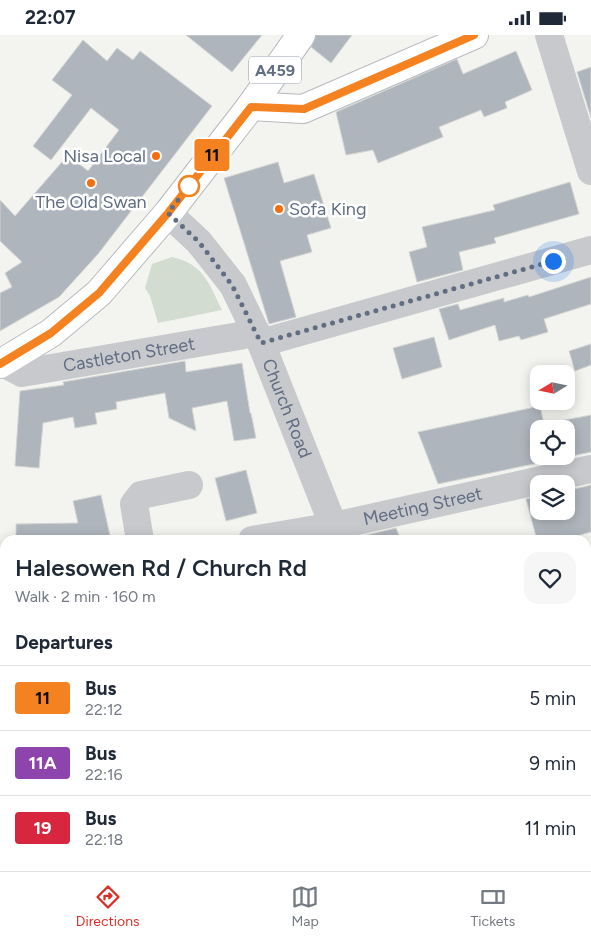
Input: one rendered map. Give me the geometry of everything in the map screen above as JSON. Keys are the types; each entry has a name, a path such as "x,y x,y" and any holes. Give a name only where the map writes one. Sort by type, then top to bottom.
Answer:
{"main road":[{"name":"A459","path":"2,363 51,333 99,293 168,213 251,107 301,35"},
{"path":"251,107 304,109 474,35"}],"street":[{"path":"549,35 591,171"},
{"name":"Church Road","path":"168,213 199,242 232,285 258,338 336,533"},
{"name":"Castleton Street","path":"2,363 22,373 239,336 258,338 591,250"},
{"name":"Meeting Street","path":"312,535 336,533 591,469"},
{"path":"139,535 134,504 136,499 141,495 189,485"}],"shaded area":[{"path":"172,257 183,260 204,276 222,310 158,323 150,296 145,288 152,264"}],"building":[{"path":"186,35 262,35 232,72"},
{"path":"316,35 352,35 331,63 311,47"},
{"path":"83,40 107,61 117,48 133,60 140,51 212,106 98,254 59,297 0,331 0,293 12,287 5,273 22,262 0,241 0,200 15,216 68,155 88,171 119,130 91,108 51,160 33,146 72,95 52,80"},
{"path":"516,51 532,90 505,102 507,108 484,117 481,110 439,127 443,137 378,163 373,150 346,155 336,112 457,59 463,74"},
{"path":"591,67 591,118 577,72"},
{"name":"Sofa King","path":"278,162 284,183 314,174 331,228 307,235 312,252 280,261 296,317 269,324 224,178"},
{"path":"570,182 579,214 494,238 496,243 459,252 463,270 417,282 409,252 427,247 422,227 495,210 493,205"},
{"path":"591,277 591,304 544,319 548,332 521,340 519,336 499,341 495,325 449,340 439,309 458,304 460,310 504,298 504,302 528,295 529,297"},
{"path":"434,337 442,367 402,379 393,348"},
{"path":"591,344 591,365 575,371 575,365 573,365 569,351"},
{"path":"185,361 186,372 242,363 256,438 234,441 227,401 192,408 196,431 169,418 165,393 116,402 117,409 95,413 97,424 75,428 73,417 43,423 39,468 15,466 20,391 64,385 63,382"},
{"path":"530,408 530,410 541,410 543,420 530,420 530,465 438,484 418,432"},
{"path":"591,415 591,452 575,455 575,420 565,420"},
{"path":"246,470 257,513 226,521 215,478"},
{"path":"591,485 591,532 580,535 536,535 532,520 575,520 575,489"},
{"path":"101,495 110,535 16,535 16,524 78,523 73,501"},
{"path":"530,498 530,514 526,499"},
{"path":"396,528 399,535 367,535"}],"bus line":[{"name":"11","path":"0,364 51,333 99,293 168,213 230,131 251,107 304,109 474,35"}],"place":[{"name":"Nisa Local","path":"156,156"},
{"name":"The Old Swan","path":"91,183"},
{"name":"Sofa King","path":"279,209"}],"route":[{"path":"189,186 168,213 199,242 232,285 261,343 553,261"}]}
